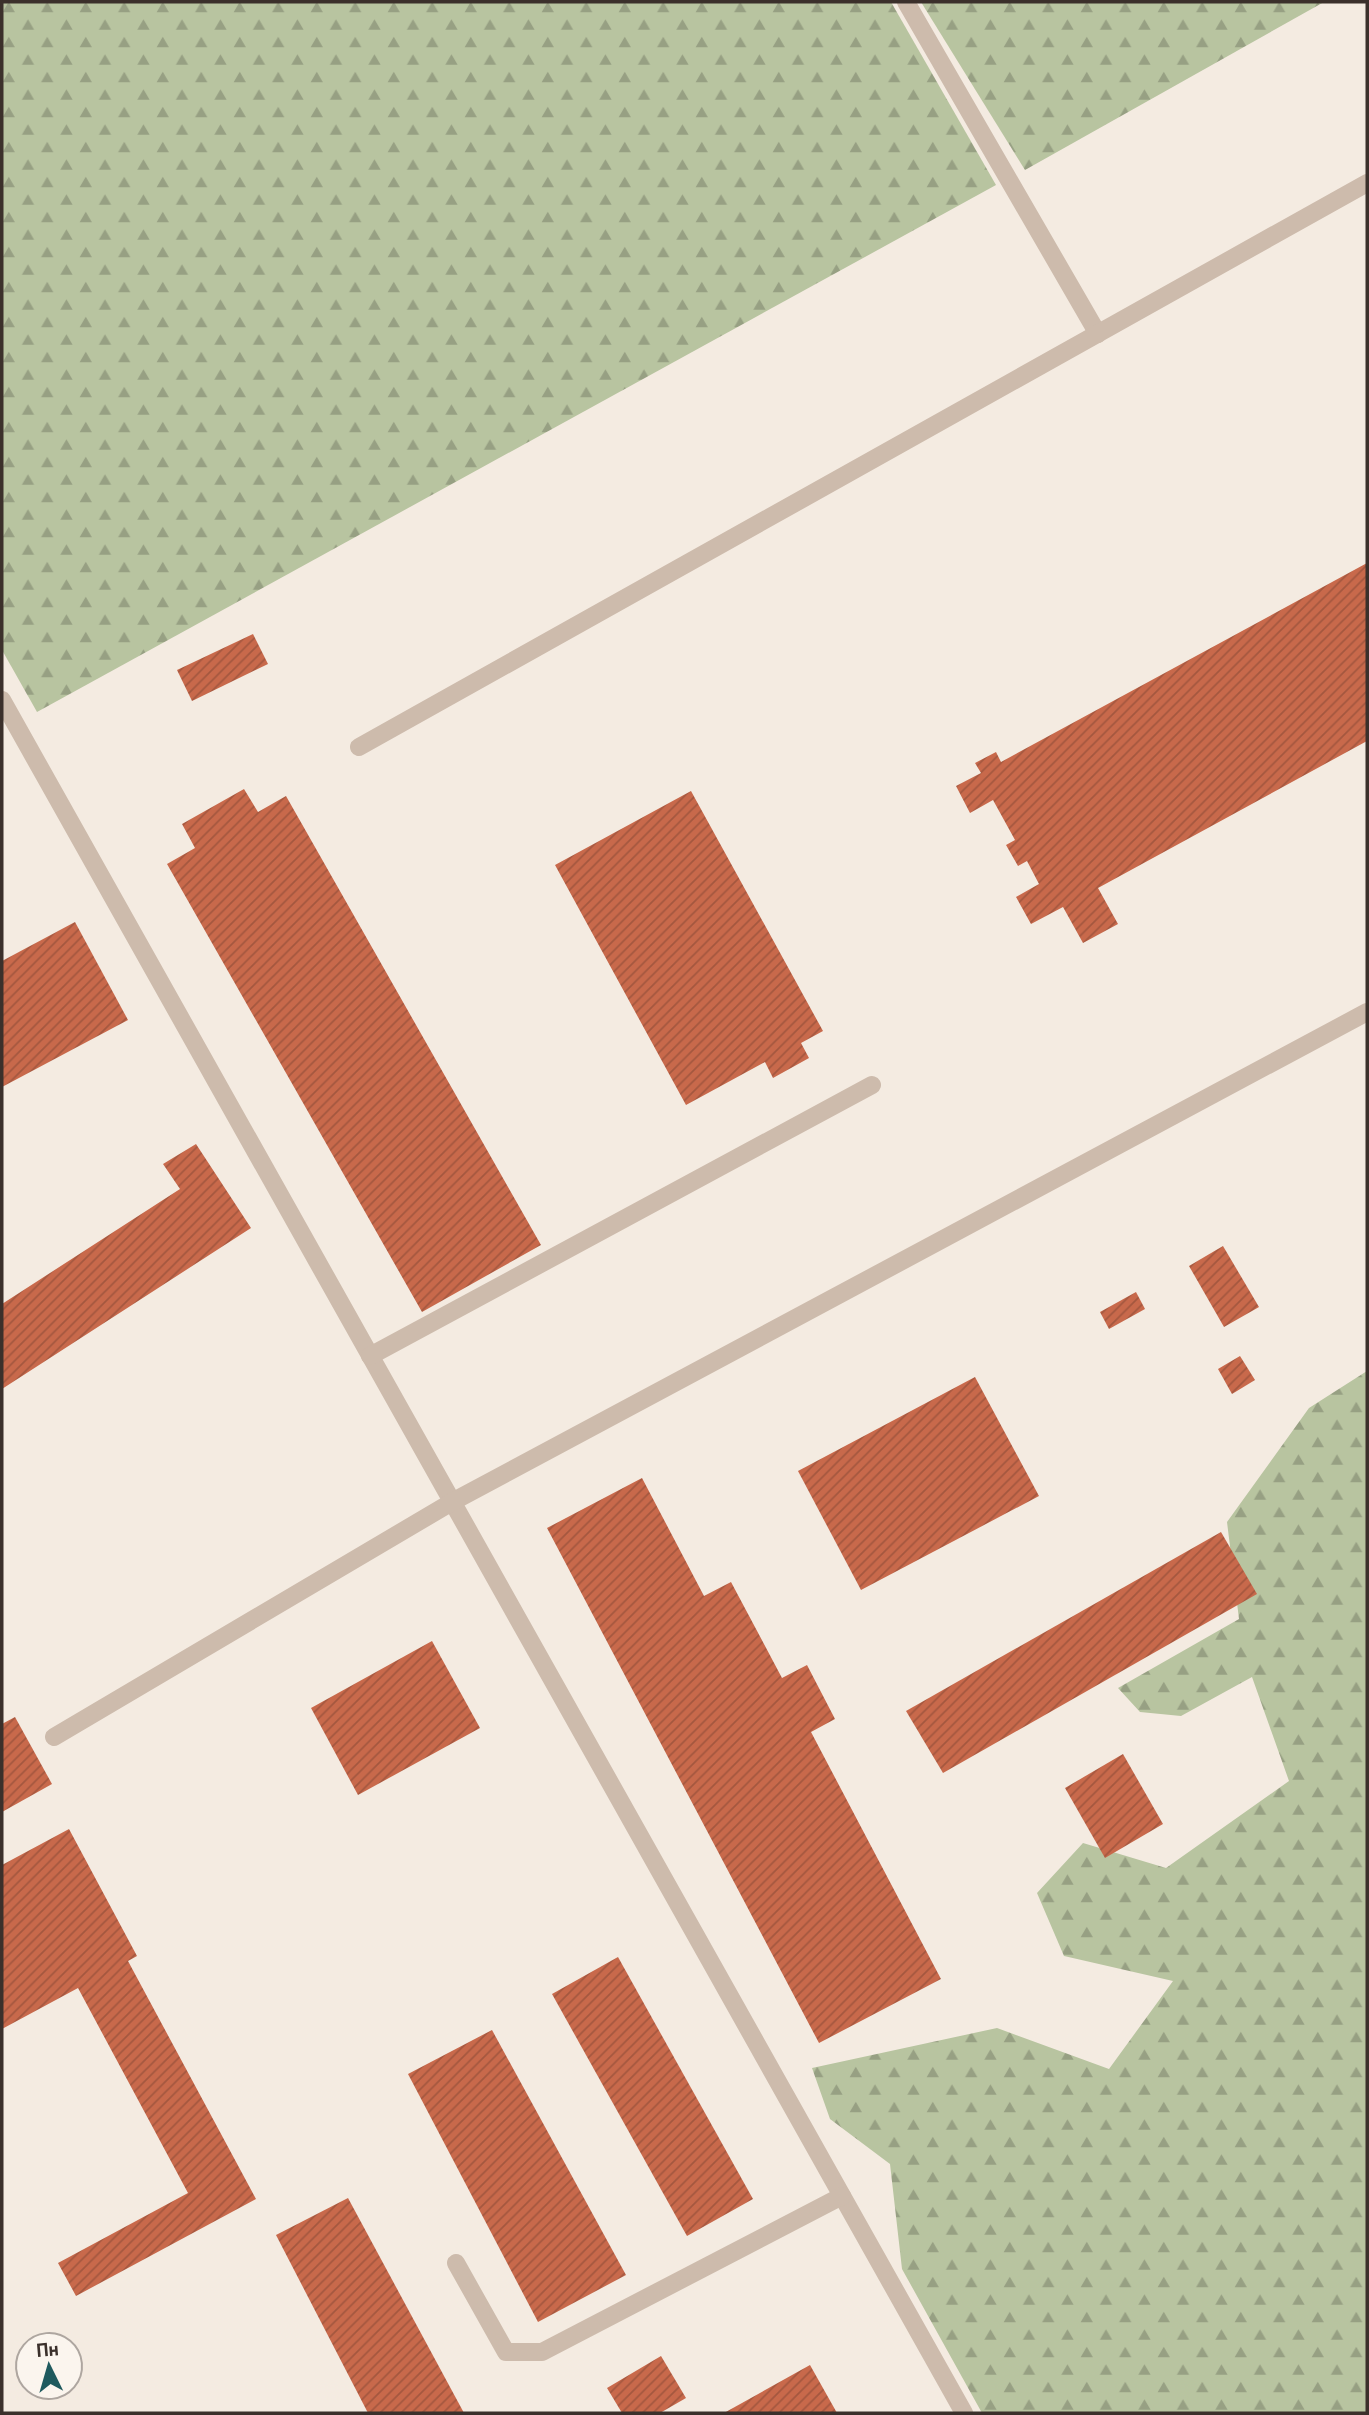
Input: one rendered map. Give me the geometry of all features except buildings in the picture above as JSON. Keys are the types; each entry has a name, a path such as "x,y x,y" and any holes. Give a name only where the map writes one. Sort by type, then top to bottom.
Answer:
{"lane":[{"path":"906,2 1098,334"},
{"path":"359,747 1367,183"},
{"path":"2,700 964,2413"},
{"path":"54,1737 452,1502 1367,1012"},
{"path":"370,1356 872,1085"},
{"path":"456,2263 506,2352 542,2352 842,2196"}],"green space":[{"path":"2,2 891,2 996,185 37,712 2,650"},
{"path":"921,2 1324,2 1025,170"},
{"path":"1367,1371 1367,2413 982,2413 902,2269 890,2164 830,2119 812,2068 997,2028 1109,2069 1173,1981 1064,1956 1037,1893 1083,1843 1166,1868 1289,1781 1252,1677 1181,1716 1140,1712 1118,1688 1239,1619 1227,1522 1309,1408"}]}
